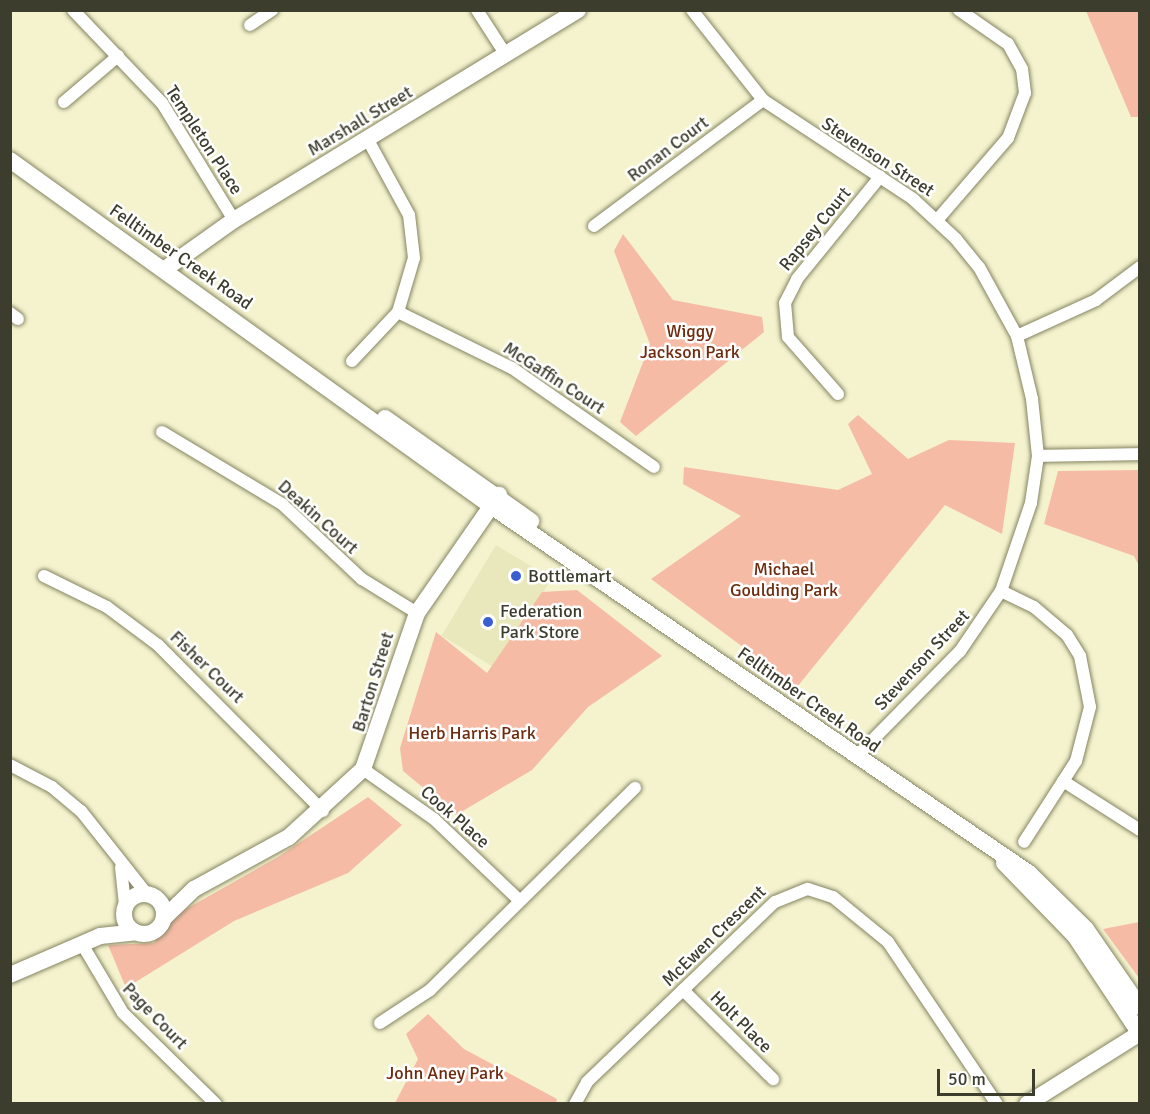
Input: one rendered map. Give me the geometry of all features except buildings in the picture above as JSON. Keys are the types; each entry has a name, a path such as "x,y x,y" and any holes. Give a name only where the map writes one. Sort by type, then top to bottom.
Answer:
{"main road":[{"name":"Marshall Street","path":"165,269 234,220 578,10"},
{"name":"Felltimber Creek Road","path":"10,160 495,500 598,578 997,855 1029,873 1086,929 1140,1008"},
{"name":"Barton Street","path":"164,918 194,889 289,837 323,811 363,769 417,613 495,500"},
{"name":"Felltimber Creek Road","path":"997,855 1075,936 1139,1033"},
{"name":"Barton Street","path":"149,894 194,889"},
{"path":"10,975 100,936 153,932 164,918 161,902 149,894 124,908 100,936"},
{"path":"124,908 136,932"},
{"path":"1027,1104 1139,1033"}],"street":[{"name":"Templeton Place","path":"73,10 162,103 234,220"},
{"path":"250,25 272,10"},
{"path":"477,10 506,55"},
{"name":"Stevenson Street","path":"692,10 763,100 880,177 938,219 979,267 1017,336 1038,456 1024,532 1001,591 960,651 856,757"},
{"path":"938,219 1008,138 1025,93 1022,69 1008,44 959,10"},
{"path":"64,102 118,56"},
{"name":"Ronan Court","path":"594,226 763,100"},
{"path":"352,361 398,312 414,258 410,215 368,140"},
{"name":"Rapsey Court","path":"838,394 788,338 785,303 797,279 880,177"},
{"path":"1017,336 1095,300 1140,267"},
{"name":"McGaffin Court","path":"398,312 512,368 654,467"},
{"name":"Deakin Court","path":"162,432 282,504 362,579 417,613"},
{"path":"1038,456 1140,454"},
{"name":"Fisher Court","path":"44,576 106,607 165,650 323,811"},
{"path":"1001,591 1051,618 1080,656 1090,707 1086,736 1063,782 1024,842"},
{"path":"10,765 52,787 81,811 121,866 149,894"},
{"name":"Cook Place","path":"363,769 434,819 517,898"},
{"path":"1063,782 1140,830"},
{"path":"380,1023 430,990 517,898 635,788"},
{"path":"121,866 124,908"},
{"name":"McEwen Crescent","path":"575,1104 587,1082 785,894 821,891 904,960 996,1104"},
{"name":"Page Court","path":"82,944 123,1013 216,1104"},
{"name":"Holt Place","path":"683,990 773,1079"}],"shaded area":[{"path":"496,545 552,578 497,669 441,636"}],"green space":[{"path":"1086,11 1139,11 1139,117 1131,117"},
{"name":"Wiggy Jackson Park","path":"623,234 673,300 762,317 764,332 636,436 620,422 650,344 614,251"},
{"name":"Michael Goulding Park","path":"858,415 908,459 949,440 1015,443 1002,534 945,505 797,687 651,579 741,516 683,484 684,467 838,490 872,474 848,424"},
{"path":"1139,470 1139,566 1134,556 1044,524 1058,471"},
{"name":"Herb Harris Park","path":"577,590 662,656 588,707 532,770 456,815 403,771 400,748 436,632 487,673 542,592"},
{"path":"368,797 402,825 348,873 234,921 126,988 108,945 154,943 172,917 278,857"},
{"path":"1140,922 1139,978 1103,929"},
{"name":"John Aney Park","path":"428,1014 464,1049 557,1099 556,1103 395,1103 418,1059 406,1034"}],"place":[{"name":"Bottlemart","path":"516,576"},
{"name":"Federation Park Store","path":"488,622"}]}
